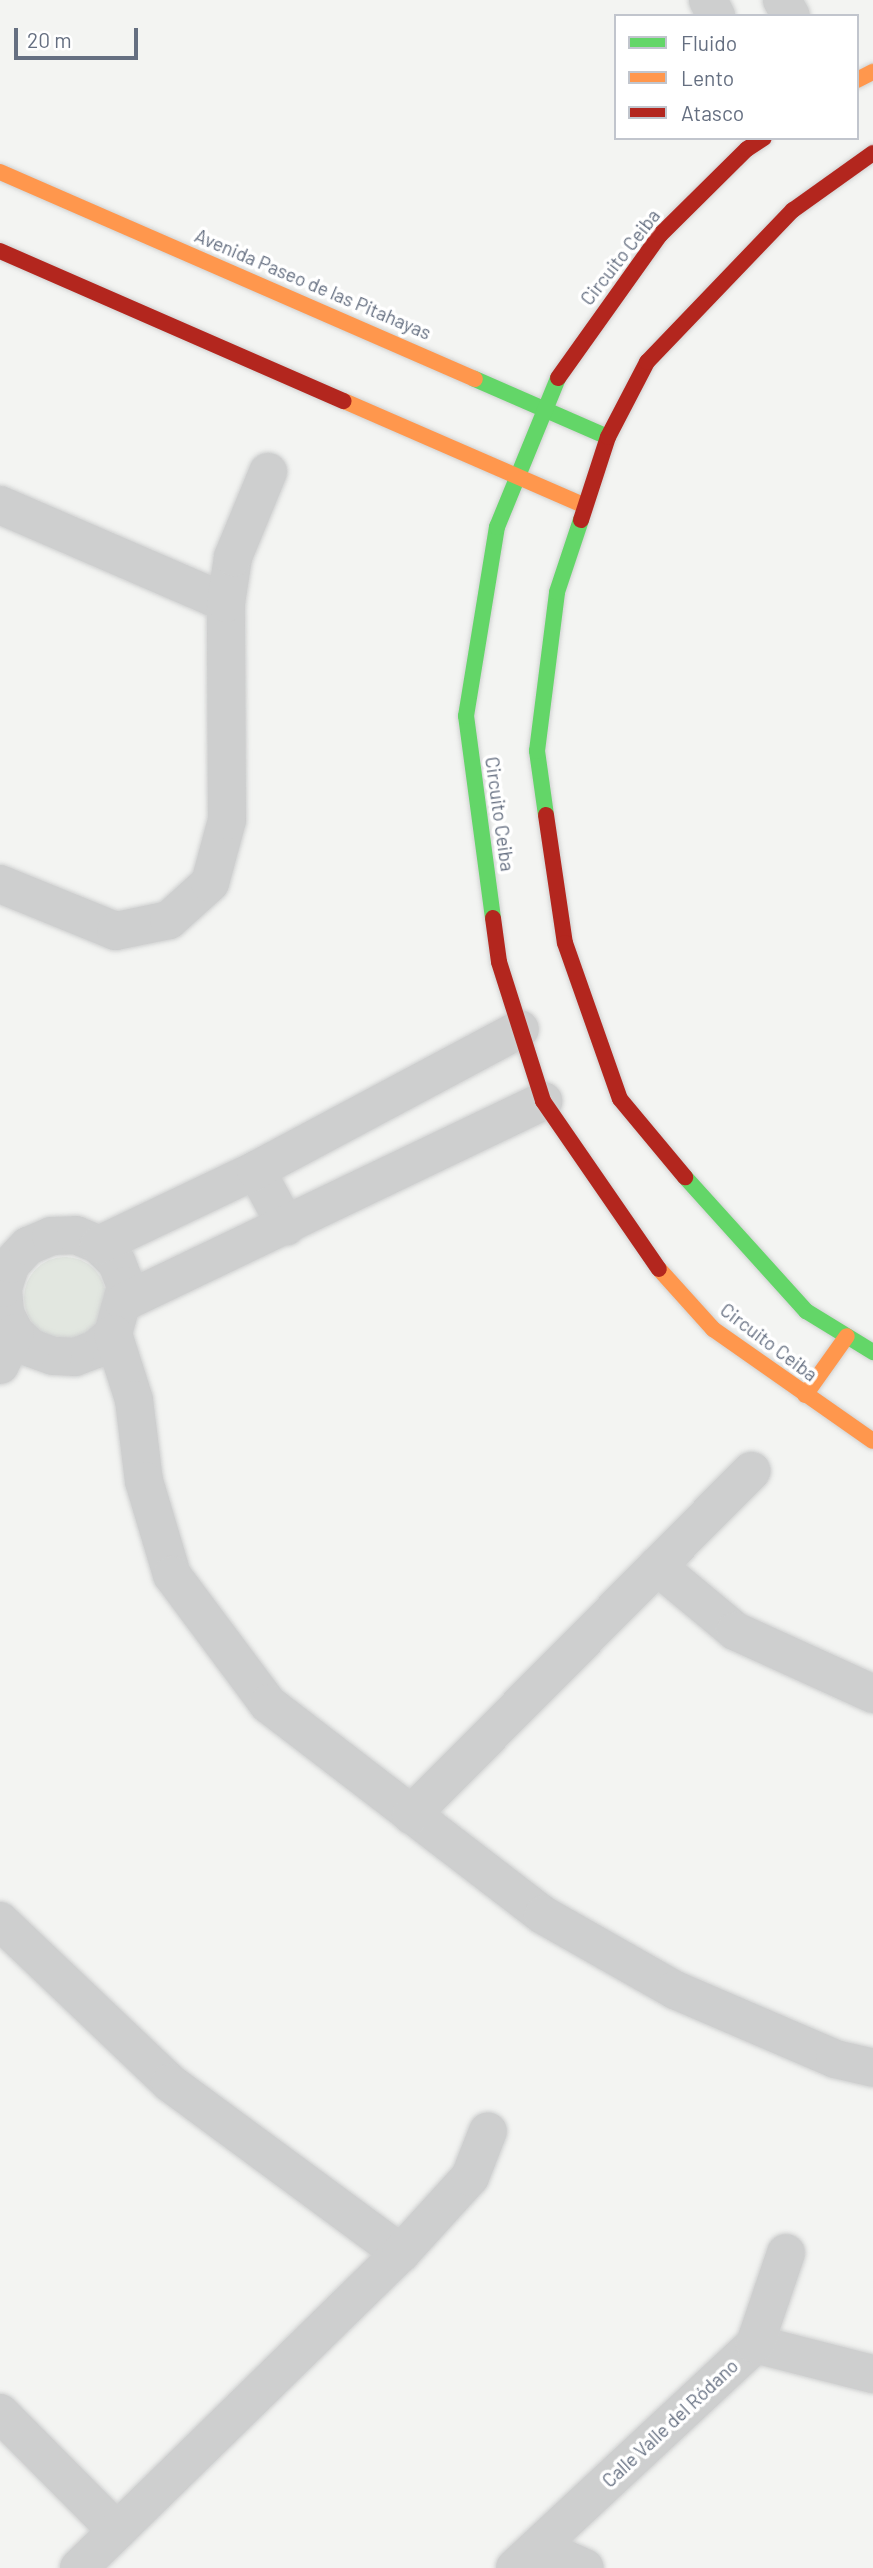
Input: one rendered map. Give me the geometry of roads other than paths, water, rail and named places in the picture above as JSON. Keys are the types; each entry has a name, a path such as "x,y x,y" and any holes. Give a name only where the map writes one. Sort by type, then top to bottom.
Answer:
{"street":[{"name":"Circuito Ceiba","path":"754,142 660,235 563,365 497,527 466,716 499,962 543,1101 651,1260 713,1329 873,1441"},
{"path":"873,153 793,210 648,362 608,437 583,505 557,592 537,751 565,943 620,1098 720,1219 806,1311 873,1352"},
{"name":"Avenida Paseo de las Pitahayas","path":"0,172 546,407 608,437"},
{"path":"0,251 583,505"},
{"path":"0,884 116,931 169,920 209,883 226,820 226,603 233,557 268,471"},
{"path":"0,505 226,603"},
{"path":"99,1245 256,1170 520,1029"},
{"path":"543,1101 286,1226 119,1318 96,1349 75,1357 8,1349 3,1288 6,1262 28,1246 51,1236 76,1235 99,1245 117,1263 126,1286 119,1318 134,1400 144,1481 172,1575 268,1704 543,1915 675,1990 835,2059 873,2068"},
{"path":"256,1170 286,1226"},
{"path":"805,1395 847,1336"},
{"path":"411,1815 752,1471"},
{"path":"657,1566 735,1631 873,1694"},
{"path":"0,1921 170,2083 401,2253"},
{"path":"79,2568 401,2253 470,2176 488,2130"},
{"name":"Calle Valle del Ródano","path":"527,2557 755,2344 786,2253"},
{"path":"755,2344 873,2374"},
{"path":"0,2413 117,2531"},
{"path":"527,2557 585,2568"}]}
